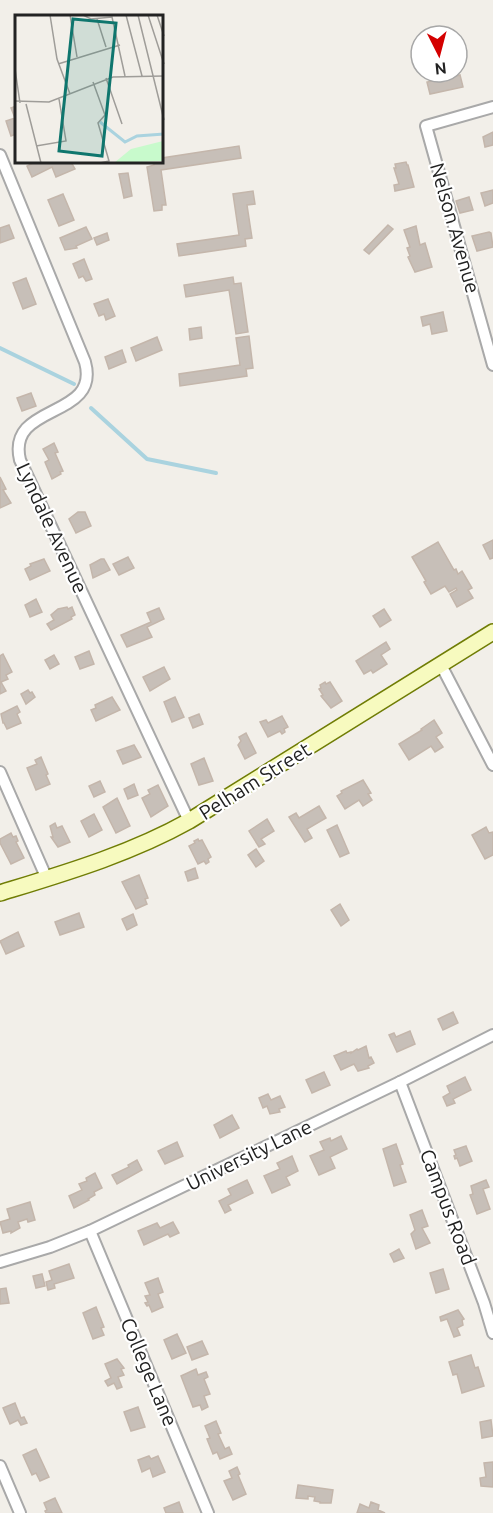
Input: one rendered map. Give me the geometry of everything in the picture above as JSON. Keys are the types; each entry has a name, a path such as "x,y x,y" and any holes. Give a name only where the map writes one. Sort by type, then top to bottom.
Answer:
{"street":[{"name":"Nelson Avenue","path":"493,107 426,126 493,365"},
{"name":"Lyndale Avenue","path":"0,155 85,362 87,372 84,386 75,399 33,421 24,430 18,449 20,460 189,821"},
{"name":"Pelham Street","path":"0,893 136,848 189,821 493,632"},
{"path":"441,665 493,765"},
{"path":"0,772 47,879"},
{"name":"University Lane","path":"0,1262 50,1247 90,1231 493,1035"},
{"name":"Campus Road","path":"400,1082 484,1303 493,1333"},
{"name":"College Lane","path":"90,1231 208,1513"},
{"path":"0,1466 20,1513"}],"building":[{"path":"428,84 462,84 463,87 430,94"},
{"path":"15,106 15,118 11,108"},
{"path":"15,118 15,134 11,136 6,121"},
{"path":"493,132 493,145 485,147 483,137"},
{"path":"239,146 241,158 161,170 166,205 162,205 162,210 154,211 147,167 164,164 164,158"},
{"path":"406,162 414,187 395,191 394,185 399,184 395,164"},
{"path":"31,164 72,164 75,169 56,177 52,167 32,177 27,166"},
{"path":"128,173 132,196 124,198 119,174"},
{"path":"493,190 493,203 485,206 481,193"},
{"path":"253,191 255,204 247,205 252,238 245,239 246,246 179,256 177,244 239,235 233,194"},
{"path":"63,194 74,220 59,226 48,200"},
{"path":"469,197 473,210 460,213 456,201"},
{"path":"9,225 14,238 0,243 0,228"},
{"path":"388,225 393,229 369,254 364,250"},
{"path":"416,226 420,245 425,243 432,267 415,272 408,257 410,256 407,248 410,247 404,230"},
{"path":"86,227 92,239 76,246 77,248 65,250 60,238"},
{"path":"489,232 493,247 477,251 472,236"},
{"path":"107,233 109,240 97,245 94,238"},
{"path":"84,259 92,279 86,281 83,276 79,278 73,264"},
{"path":"233,277 234,284 241,283 248,332 236,334 229,290 186,297 184,285"},
{"path":"26,278 36,304 23,309 13,283"},
{"path":"108,299 115,316 106,320 104,314 99,316 94,304"},
{"path":"443,312 447,331 432,334 430,324 423,326 421,317"},
{"path":"201,327 202,338 190,340 189,329"},
{"path":"249,336 253,368 246,369 247,376 180,386 179,374 240,365 236,338"},
{"path":"157,337 162,350 136,361 131,348"},
{"path":"122,350 126,362 109,369 105,357"},
{"path":"31,393 36,406 22,411 17,398"},
{"path":"54,443 58,452 55,453 63,471 52,479 45,462 49,460 43,449"},
{"path":"0,477 6,489 3,490 11,503 0,508"},
{"path":"78,512 85,512 91,526 76,533 69,519"},
{"path":"493,540 493,558 490,559 483,545"},
{"path":"438,542 454,570 456,569 458,574 462,571 472,588 468,590 473,598 457,607 450,594 457,590 456,588 449,592 445,586 431,594 412,557"},
{"path":"128,557 134,568 119,575 113,564"},
{"path":"44,559 50,571 30,580 25,569 31,566 30,564"},
{"path":"104,559 110,570 93,578 90,565"},
{"path":"36,599 42,612 30,617 25,605"},
{"path":"67,607 68,609 72,607 75,615 71,617 72,619 51,630 47,624 54,620 51,615 58,609"},
{"path":"159,608 164,619 147,627 152,637 127,647 121,635 151,622 147,613"},
{"path":"384,609 391,620 380,627 373,616"},
{"path":"386,642 390,649 381,655 387,664 373,673 371,670 364,674 356,661"},
{"path":"89,651 94,664 80,669 75,657"},
{"path":"3,654 12,672 6,675 8,679 1,682 6,691 0,694 0,656"},
{"path":"54,655 59,664 50,669 45,660"},
{"path":"164,667 170,679 150,691 143,677"},
{"path":"325,682 326,684 330,682 342,701 331,708 321,696 323,695 319,689 320,685"},
{"path":"28,690 35,697 26,704 21,694"},
{"path":"112,697 120,710 96,721 91,710 96,708 95,705"},
{"path":"175,697 184,717 172,722 164,702"},
{"path":"17,706 20,712 17,714 21,723 7,729 1,714"},
{"path":"199,714 203,724 193,728 189,718"},
{"path":"282,716 288,727 284,729 285,732 282,734 280,731 268,737 260,722 266,720 268,723"},
{"path":"434,720 442,733 436,737 443,747 435,752 431,746 409,760 399,744"},
{"path":"246,733 256,753 245,759 238,745 241,741 239,737"},
{"path":"134,745 141,757 123,764 117,751"},
{"path":"41,757 50,784 36,790 27,768 37,764 35,760"},
{"path":"204,758 213,781 199,785 191,764"},
{"path":"363,780 371,793 368,794 372,800 363,806 359,800 345,809 337,796 342,793 341,791"},
{"path":"100,781 105,792 94,797 89,786"},
{"path":"134,784 138,795 128,799 124,789"},
{"path":"158,785 168,806 151,817 142,798 150,794 148,790"},
{"path":"117,798 130,826 116,833 103,807"},
{"path":"319,806 326,818 307,829 312,838 305,842 289,817 296,813 299,818"},
{"path":"94,814 102,830 89,837 81,821"},
{"path":"267,819 274,831 261,839 265,844 259,847 249,831"},
{"path":"55,823 57,828 62,826 70,842 58,847 51,837 53,837 50,826"},
{"path":"337,825 349,853 340,857 327,830"},
{"path":"486,827 489,833 493,832 493,855 485,859 472,835"},
{"path":"11,833 13,837 16,836 18,841 16,842 24,858 11,864 0,839"},
{"path":"198,839 202,840 211,857 206,864 204,861 198,864 189,846"},
{"path":"256,849 264,861 256,867 248,855"},
{"path":"195,868 198,878 188,881 185,872"},
{"path":"139,875 148,898 145,899 147,904 136,909 122,882"},
{"path":"340,904 349,920 341,926 331,910"},
{"path":"79,913 84,927 60,935 55,922"},
{"path":"133,914 137,925 127,930 122,919"},
{"path":"18,932 24,946 6,954 0,941"},
{"path":"453,1012 458,1023 443,1030 438,1019"},
{"path":"410,1031 415,1044 397,1052 389,1035 394,1033 396,1037"},
{"path":"366,1046 369,1058 371,1057 374,1063 368,1066 369,1068 358,1071 354,1064 341,1070 334,1056 346,1051 351,1053"},
{"path":"324,1072 330,1085 312,1093 306,1080"},
{"path":"465,1077 471,1090 453,1099 455,1103 447,1106 443,1097 450,1093 447,1086"},
{"path":"268,1094 271,1100 280,1096 285,1107 279,1109 280,1112 270,1114 267,1106 263,1108 259,1098"},
{"path":"232,1115 239,1128 220,1138 214,1125"},
{"path":"341,1136 347,1149 330,1157 335,1168 319,1175 310,1156 324,1150 320,1142 330,1138 331,1141"},
{"path":"177,1142 183,1156 165,1164 158,1151"},
{"path":"396,1144 406,1182 394,1186 383,1149"},
{"path":"466,1146 472,1161 460,1166 457,1158 455,1159 454,1150"},
{"path":"292,1156 298,1171 286,1177 290,1185 272,1193 264,1176 280,1169 277,1163"},
{"path":"137,1160 142,1170 117,1184 112,1175 129,1167 128,1165"},
{"path":"95,1173 102,1188 94,1192 95,1195 89,1200 74,1208 69,1196 82,1190 79,1184 87,1181 86,1178"},
{"path":"247,1180 253,1193 228,1205 231,1210 225,1213 219,1201 231,1195 228,1189"},
{"path":"486,1180 489,1187 483,1189 490,1209 477,1214 470,1195 473,1194 471,1186"},
{"path":"30,1202 35,1220 28,1222 27,1219 18,1222 20,1228 11,1233 11,1231 3,1233 0,1222 10,1219 7,1209"},
{"path":"422,1210 428,1226 422,1228 430,1243 416,1249 411,1234 415,1230 410,1215"},
{"path":"173,1222 179,1233 170,1237 168,1234 144,1245 138,1231 157,1223 160,1228"},
{"path":"399,1249 404,1258 394,1262 390,1254"},
{"path":"69,1264 74,1278 54,1284 55,1288 48,1290 46,1282 52,1280 49,1271"},
{"path":"443,1269 449,1289 436,1293 430,1273"},
{"path":"42,1274 45,1286 36,1288 33,1276"},
{"path":"158,1278 163,1292 158,1294 163,1307 152,1312 149,1305 145,1303 148,1302 145,1296 150,1295 145,1283"},
{"path":"6,1288 9,1303 0,1304 0,1289"},
{"path":"96,1307 104,1327 101,1328 104,1335 93,1339 83,1313"},
{"path":"458,1310 464,1319 462,1320 463,1325 457,1328 460,1335 454,1337 447,1319 441,1321 440,1317"},
{"path":"177,1334 186,1353 172,1359 164,1340"},
{"path":"202,1341 208,1354 192,1360 187,1347"},
{"path":"471,1355 475,1368 478,1367 484,1386 462,1393 457,1374 453,1375 449,1362"},
{"path":"117,1359 124,1368 121,1369 124,1375 118,1377 122,1387 117,1389 114,1383 108,1386 105,1381 111,1378 105,1364"},
{"path":"196,1369 198,1375 206,1372 208,1377 204,1379 210,1394 204,1396 208,1407 202,1410 200,1405 193,1407 181,1376"},
{"path":"15,1403 21,1418 24,1417 27,1423 21,1425 18,1420 10,1424 3,1408"},
{"path":"138,1407 145,1427 131,1431 124,1412"},
{"path":"491,1420 493,1436 482,1438 480,1422"},
{"path":"216,1421 221,1433 218,1434 225,1449 229,1447 232,1454 220,1459 217,1452 213,1454 205,1426"},
{"path":"36,1449 49,1477 40,1481 36,1473 32,1475 23,1455"},
{"path":"149,1456 151,1459 158,1456 165,1472 153,1477 150,1468 142,1472 138,1460"},
{"path":"493,1462 493,1487 481,1486 480,1478 486,1477 484,1463"},
{"path":"237,1467 246,1494 233,1500 224,1481 232,1478 229,1471"},
{"path":"298,1485 333,1490 331,1503 320,1503 314,1501 315,1497 308,1496 308,1499 296,1498"},
{"path":"55,1498 62,1513 46,1513 44,1503"},
{"path":"179,1502 183,1513 166,1513 164,1508"},
{"path":"371,1502 379,1505 378,1510 385,1513 357,1513 360,1504 369,1508"}],"waterway":[{"path":"0,348 74,384"},
{"path":"91,408 147,459 216,473"}]}
